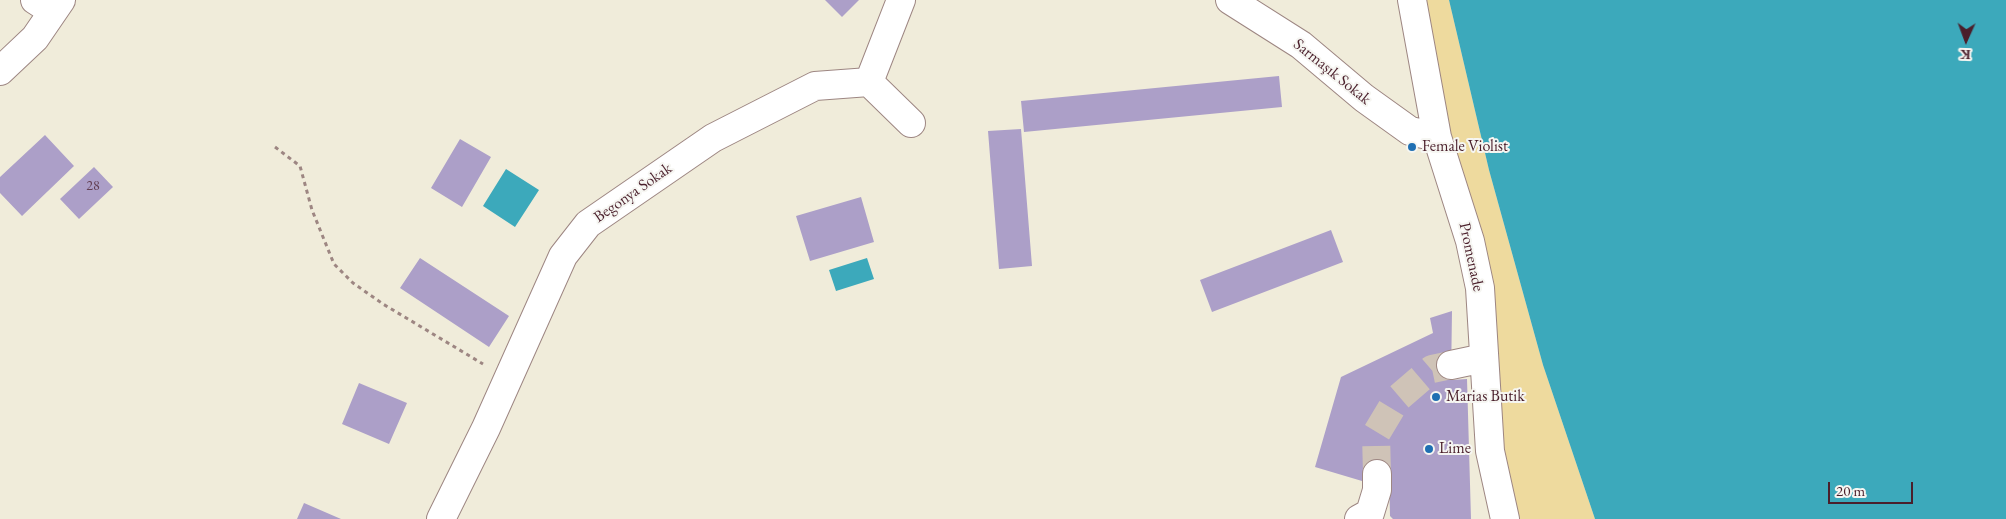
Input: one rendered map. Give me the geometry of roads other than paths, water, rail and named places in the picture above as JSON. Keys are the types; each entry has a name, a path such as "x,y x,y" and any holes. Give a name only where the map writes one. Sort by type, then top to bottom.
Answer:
{"street":[{"path":"901,0 869,82 911,123"},
{"name":"Sarmaşık Sokak","path":"1230,0 1301,45 1364,98 1410,131 1437,137"},
{"name":"Promenade","path":"1412,0 1437,137 1470,241 1480,288 1490,451 1505,519"},
{"path":"0,71 36,38 49,4"},
{"name":"Begonya Sokak","path":"441,519 563,256 588,224 713,138 815,86 869,82"},
{"path":"1451,365 1484,358"},
{"path":"1359,519 1370,513 1377,490 1377,474"}],"water":[{"path":"1449,0 2006,0 2006,519 1595,519 1543,365 1489,170"},
{"path":"506,169 539,190 515,227 483,206"},
{"path":"867,258 874,279 836,291 829,270"}],"tunnel":[{"path":"1377,474 1376,434 1397,399 1432,369 1451,365"}],"place":[{"name":"Female Violist","path":"1412,147"},
{"name":"Marias Butik","path":"1436,397"},
{"name":"Lime","path":"1429,449"}]}
